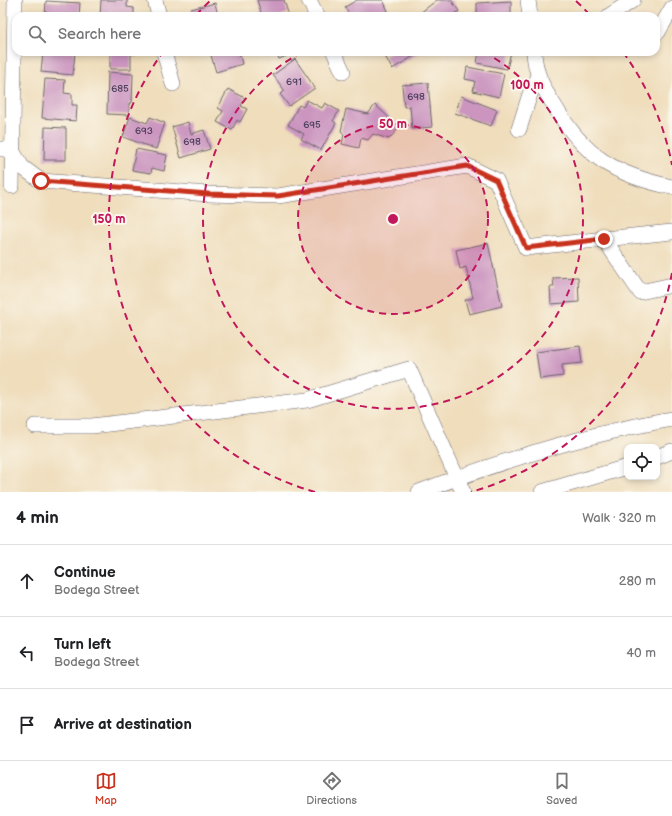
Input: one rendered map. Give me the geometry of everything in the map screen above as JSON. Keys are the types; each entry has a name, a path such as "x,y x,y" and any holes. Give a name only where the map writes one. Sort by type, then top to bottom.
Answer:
{"street":[{"path":"14,12 15,0"},
{"path":"155,0 158,12"},
{"path":"309,0 315,12"},
{"path":"528,0 530,12"},
{"path":"615,12 633,0"},
{"path":"660,29 672,8"},
{"path":"12,50 6,149 12,186"},
{"path":"165,56 173,84"},
{"path":"336,56 343,72"},
{"path":"535,56 538,78 559,114 576,139 599,159 626,174 672,187"},
{"path":"520,128 530,94 538,78"},
{"path":"6,149 22,167 41,181 208,194 278,196 467,166 496,180 526,248 672,232"},
{"path":"604,239 640,292 672,285"},
{"path":"35,426 92,426 308,400 409,369 463,492"},
{"path":"419,492 565,442 672,419"},
{"path":"660,456 672,451"},
{"path":"542,492 624,468"}],"building":[{"path":"101,0 127,0 127,7 134,8 134,12 100,12"},
{"path":"257,0 284,0 288,12 261,12"},
{"path":"357,0 383,0 388,11 348,12 345,7"},
{"path":"437,0 451,0 459,11 458,12 421,12"},
{"path":"46,1 80,3 79,12 45,12"},
{"path":"511,1 511,12 477,12 477,3"},
{"path":"215,3 217,12 192,12 191,9"},
{"path":"43,56 75,56 73,75 41,72"},
{"path":"110,56 131,56 131,69 110,69"},
{"path":"211,56 240,56 242,64 216,72"},
{"path":"278,56 286,56 279,59"},
{"path":"385,56 414,56 392,69"},
{"path":"478,56 510,56 507,69 477,63"},
{"path":"295,59 315,88 289,106 280,94 285,91 273,75"},
{"path":"467,67 504,74 499,97 473,91 475,81 465,79"},
{"path":"108,72 133,74 132,103 129,103 129,115 107,114"},
{"path":"45,79 65,80 64,93 72,94 72,105 77,105 76,121 42,118"},
{"path":"428,83 432,127 412,129 410,106 404,107 402,85"},
{"path":"228,89 245,98 241,106 247,109 240,122 237,120 232,130 217,122 223,111 218,108"},
{"path":"461,96 497,110 491,126 455,113"},
{"path":"307,100 322,108 325,103 339,111 333,121 336,123 321,150 301,139 304,134 288,125 299,105 303,107"},
{"path":"375,105 400,127 389,139 373,134 368,140 361,138 359,148 342,144 344,134 341,131 346,109 368,114"},
{"path":"130,117 147,123 150,117 165,123 156,149 123,137"},
{"path":"188,122 191,134 204,130 210,149 181,158 172,127"},
{"path":"45,127 66,128 66,160 44,160"},
{"path":"136,149 167,155 164,171 152,168 151,173 132,170"},
{"path":"488,243 502,306 469,314 465,300 473,298 466,267 460,269 456,250"},
{"path":"578,277 579,302 551,304 550,287 554,287 553,278"},
{"path":"580,346 582,363 562,365 563,376 540,379 536,352"}],"route":[{"path":"41,181 208,194 278,196 467,166 496,180 526,248 604,239"}]}
